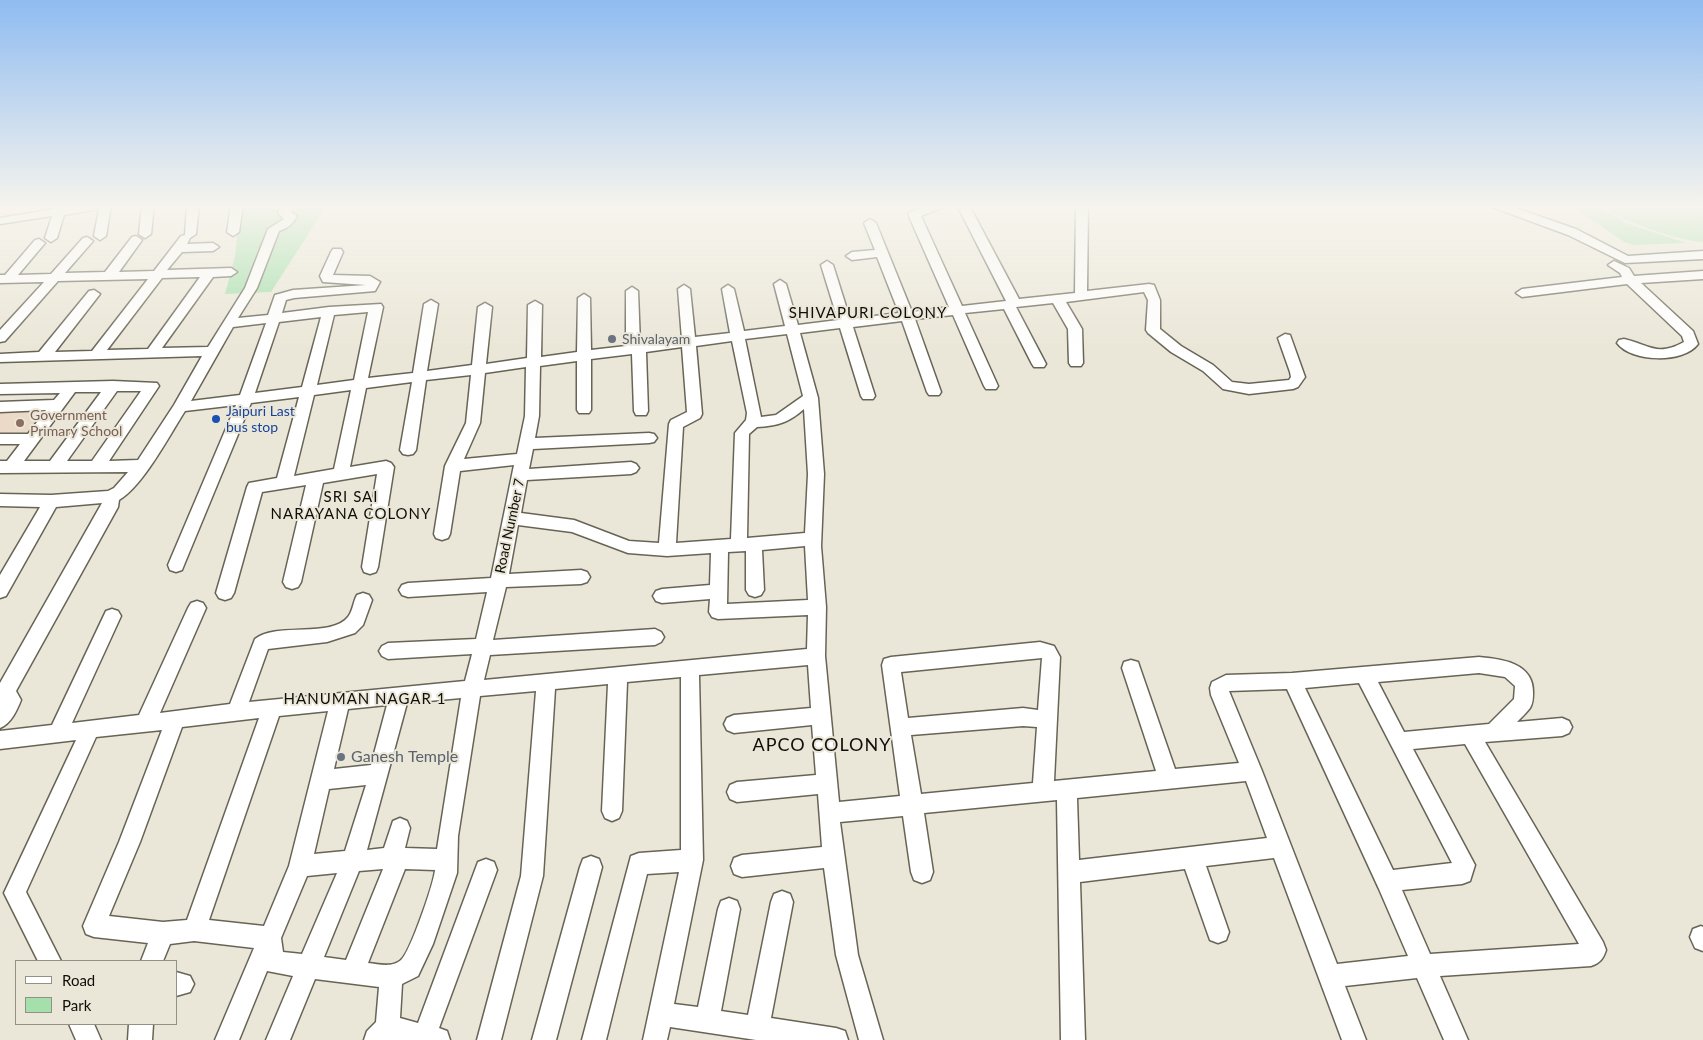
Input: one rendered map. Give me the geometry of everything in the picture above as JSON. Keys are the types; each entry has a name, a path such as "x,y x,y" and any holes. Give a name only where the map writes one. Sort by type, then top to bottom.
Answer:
{"street":[{"path":"4,279 31,254"},
{"path":"0,338 76,254"},
{"path":"109,276 127,254"},
{"path":"96,355 175,254"},
{"path":"0,500 50,501 111,497 120,492 142,466 180,407 228,323 251,288 264,254"},
{"path":"176,565 246,399 280,298 285,295 370,288 374,282 370,280 327,279 326,276 336,254"},
{"path":"852,256 876,254"},
{"path":"881,254 907,316 934,392"},
{"path":"931,254 990,386"},
{"path":"987,254 1039,364"},
{"path":"1087,254 1087,294"},
{"path":"1603,254 1614,265 1625,271 1630,280 1688,334 1691,344 1675,354 1650,355 1624,343"},
{"path":"1613,254 1634,260 1703,255"},
{"path":"1679,257 1702,275"},
{"path":"827,265 868,396"},
{"path":"4,279 231,272"},
{"path":"152,353 209,274"},
{"path":"1522,292 1630,280 1702,275"},
{"path":"780,284 811,398 816,474 814,539 817,607 816,656 833,856 847,954 870,1040"},
{"path":"180,407 738,336 1149,288 1154,300 1153,330 1176,348 1208,368 1224,383 1234,388 1249,389 1293,384 1298,377 1285,338"},
{"path":"668,550 676,424 695,414 684,289"},
{"path":"728,289 754,413 753,422 742,433 747,544 755,590"},
{"path":"632,291 641,411"},
{"path":"43,357 94,294"},
{"path":"584,298 584,410"},
{"path":"1057,298 1074,329 1076,363"},
{"path":"408,450 432,304"},
{"name":"Road Number 7","path":"391,977 410,968 422,944 446,873 448,836 472,689 498,583 532,416 535,362 535,305"},
{"path":"228,323 376,307 341,474"},
{"path":"442,534 453,466 473,423 484,307"},
{"path":"284,483 330,311"},
{"path":"0,358 212,351"},
{"path":"0,389 113,386 156,381 97,466"},
{"path":"55,466 113,386"},
{"path":"6,467 31,439 71,388"},
{"path":"753,422 769,422 782,418 804,401 811,398"},
{"path":"0,407 58,405"},
{"path":"453,466 524,459 649,438"},
{"path":"0,439 31,439"},
{"path":"524,459 631,468"},
{"path":"6,467 142,466"},
{"path":"225,592 255,487 386,467 370,567"},
{"path":"292,582 316,478"},
{"path":"0,719 12,700 5,692 110,507 111,497"},
{"path":"0,591 50,501"},
{"path":"512,518 574,526 628,547 668,550 814,539"},
{"path":"720,546 718,612 817,607"},
{"path":"408,590 580,576"},
{"path":"662,596 719,591"},
{"path":"236,713 262,644 266,640 336,633 348,628 355,622 363,600"},
{"path":"145,724 197,608"},
{"path":"58,733 112,616"},
{"path":"388,650 483,647 655,636"},
{"path":"922,872 891,665 1040,650 1048,651 1051,657 1043,792"},
{"path":"1,741 272,708 816,656"},
{"path":"1354,1040 1252,772 1220,695 1220,688 1226,683 1292,681 1479,665 1495,666 1510,670 1519,676 1524,685 1523,702 1495,732"},
{"path":"1131,668 1169,780"},
{"path":"655,1040 662,1014 692,860 690,669"},
{"path":"612,811 618,676"},
{"path":"1365,676 1464,865 1462,873 1387,881"},
{"path":"1292,681 1387,881 1456,1040"},
{"path":"489,1040 532,876 546,682"},
{"path":"278,1040 354,861 399,696"},
{"path":"227,1040 300,866 340,702"},
{"path":"194,930 272,708"},
{"path":"734,724 822,716"},
{"path":"900,728 1023,717 1046,720"},
{"path":"175,721 129,842 94,926 163,932 194,930 270,938"},
{"path":"1399,741 1562,727"},
{"path":"49,960 15,892 90,730"},
{"path":"1330,976 1423,966 1591,954 1595,950 1470,734"},
{"path":"830,813 1252,772"},
{"path":"321,780 379,774"},
{"path":"737,792 828,783"},
{"path":"1067,791 1073,1040"},
{"path":"353,972 395,859 400,828"},
{"path":"1070,872 1280,847"},
{"path":"742,866 833,856"},
{"path":"1192,857 1218,932"},
{"path":"300,866 395,859 447,860"},
{"path":"594,1040 639,864 692,860"},
{"path":"544,1040 591,867"},
{"path":"270,938 272,962 391,977 382,1034 428,1039 486,870"},
{"path":"757,1028 782,902"},
{"path":"707,1020 729,909"},
{"path":"152,960 163,932"},
{"path":"662,1014 836,1040"},
{"path":"82,1025 89,1040"},
{"path":"140,1040 141,1025"}],"shaded area":[{"name":"Government Primary School","path":"52,408 29,436 0,436 0,410"}],"green space":[{"path":"235,254 296,254 271,292 225,294"}],"place":[{"name":"Shivalayam","path":"612,339"},
{"name":"Jaipuri Last bus stop","path":"216,419"},
{"name":"Government Primary School","path":"20,423"},
{"name":"Ganesh Temple","path":"341,757"}],"district":[{"name":"SHIVAPURI COLONY","path":"868,313"},
{"name":"SRI SAI NARAYANA COLONY","path":"351,506"},
{"name":"HANUMAN NAGAR 1","path":"365,699"},
{"name":"APCO COLONY","path":"822,745"}]}
